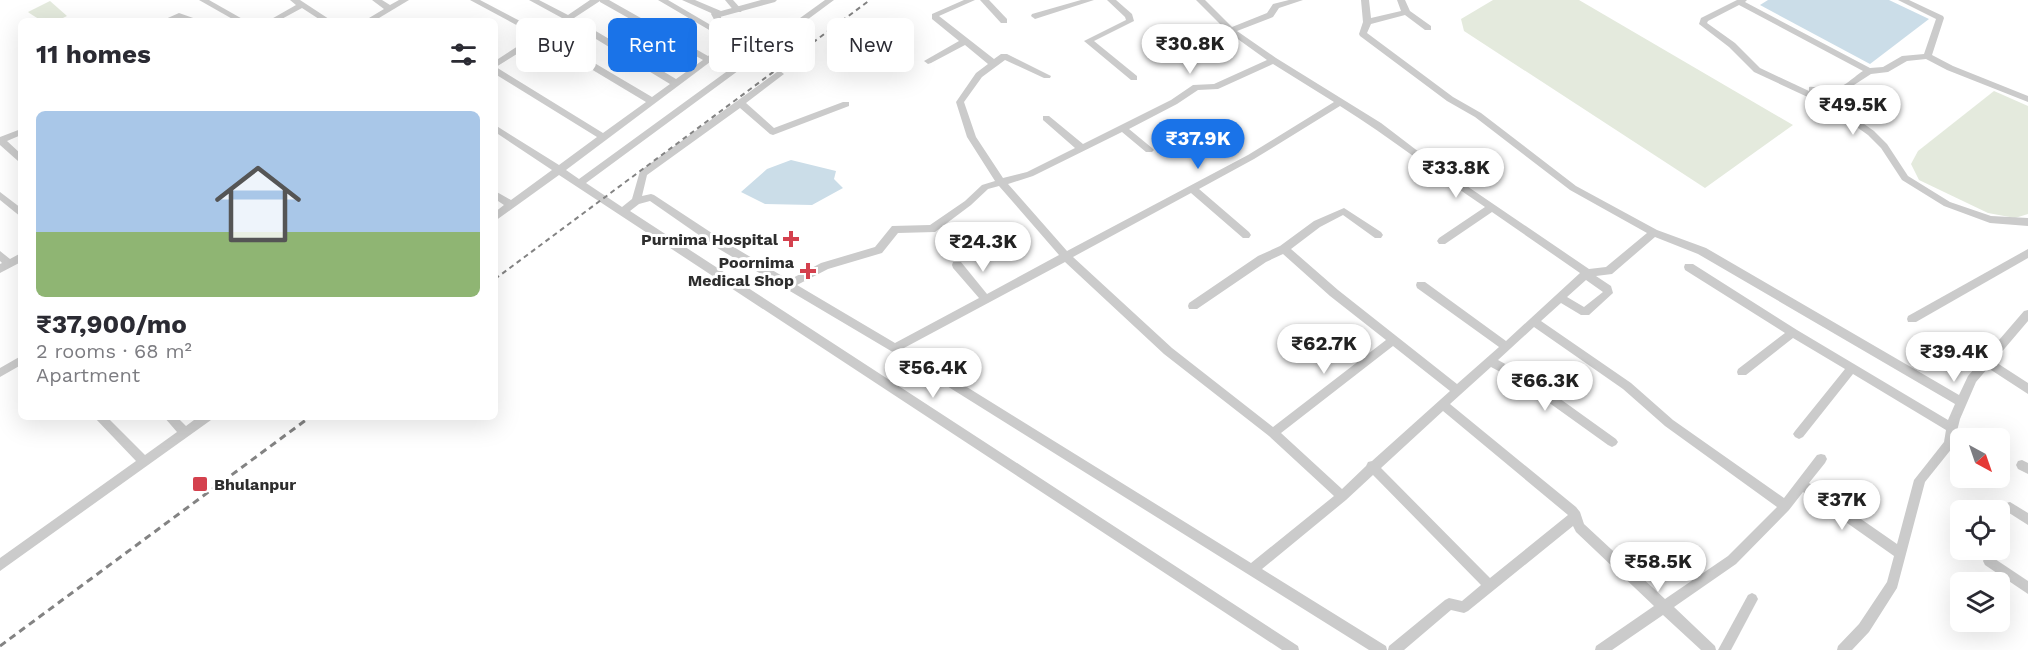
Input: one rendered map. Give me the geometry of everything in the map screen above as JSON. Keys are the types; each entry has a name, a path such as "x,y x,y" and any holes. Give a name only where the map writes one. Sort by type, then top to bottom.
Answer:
{"street":[{"path":"203,0 236,18"},
{"path":"376,0 390,9"},
{"path":"374,18 405,0"},
{"path":"474,0 516,22"},
{"path":"533,0 568,18 596,0"},
{"path":"498,215 709,60 603,0"},
{"path":"662,0 709,27"},
{"path":"687,0 715,14 717,18"},
{"path":"729,0 738,10"},
{"path":"715,14 772,0"},
{"path":"806,18 830,0"},
{"path":"971,0 934,16 993,63"},
{"path":"984,0 1004,21"},
{"path":"1035,16 1090,0"},
{"path":"1111,0 1130,16 1130,21 1088,41 1134,78"},
{"path":"1200,0 1231,30 1273,60 1378,125 1609,291 1589,311 1582,312 1560,298"},
{"path":"1231,30 1270,15 1276,6 1299,0"},
{"path":"1365,0 1367,22 1363,34 1404,66 1478,115 1573,188 1653,233 1702,251 1962,402"},
{"path":"1401,0 1406,12 1428,28"},
{"path":"1902,0 1940,18 1927,56"},
{"path":"276,18 298,2 323,18"},
{"path":"2028,99 1950,68 1927,56 1905,58 1885,70 1869,71 1742,2 1704,20 1703,24 1732,45 1753,66 1781,82 1830,104 1871,133 1884,146 1905,178 1947,204 1990,219 2028,222"},
{"path":"1367,22 1406,12"},
{"path":"596,35 676,83"},
{"path":"928,61 965,42"},
{"path":"498,63 516,51"},
{"path":"1047,76 1008,56 993,63 975,78 960,102 972,137 1002,182 1067,258 1188,368 1231,398 1342,496"},
{"path":"789,285 825,266 878,250 895,229 932,229 968,203 985,187 1030,174 1174,102 1197,87 1215,87 1273,60"},
{"path":"1753,66 1832,95 1839,93 1869,71"},
{"path":"596,68 651,101"},
{"path":"498,72 603,137"},
{"path":"580,183 732,72"},
{"path":"636,201 643,173 780,74"},
{"path":"895,348 1067,258 1251,157 1340,102"},
{"path":"741,104 773,132 846,104"},
{"path":"1046,118 1080,147"},
{"path":"1123,128 1149,150"},
{"path":"498,130 1293,650"},
{"path":"18,133 0,140 18,156"},
{"path":"1192,189 1246,235"},
{"path":"0,195 18,210"},
{"path":"498,196 511,205"},
{"path":"622,212 636,201 651,197 723,246 895,348 1381,650"},
{"path":"1442,240 1492,207"},
{"path":"1192,306 1262,259 1284,249 1317,224 1344,211 1378,235"},
{"path":"1253,569 1342,496 1372,466 1492,362 1505,346 1535,322 1586,274 1608,271 1653,233"},
{"path":"1284,249 1457,390"},
{"path":"1912,318 2028,253"},
{"path":"0,255 5,266"},
{"path":"957,264 986,300"},
{"path":"1689,267 1793,333 1951,427"},
{"path":"1421,285 1505,346"},
{"path":"1843,650 1864,628 1893,584 1920,480 1951,440 1951,427 1972,379 2028,314"},
{"path":"1535,322 1627,386 1669,423 1785,506"},
{"path":"1742,372 1793,333"},
{"path":"1273,433 1393,340"},
{"path":"0,373 18,362"},
{"path":"1492,362 1527,381 1612,442"},
{"path":"1987,362 2028,389"},
{"path":"1799,434 1852,368"},
{"path":"1442,404 1576,516 1580,528 1710,650"},
{"path":"103,420 143,462"},
{"path":"173,420 185,432"},
{"path":"0,565 203,420"},
{"path":"1601,650 1732,560 1785,506 1821,459"},
{"path":"1372,466 1490,585"},
{"path":"1801,484 1900,553"},
{"path":"2010,507 2028,520"},
{"path":"1394,650 1449,604 1464,607 1576,516"},
{"path":"1989,561 2025,583"},
{"path":"1724,650 1752,599"}],"shaded area":[{"path":"1493,0 1579,0 1793,125 1705,188 1464,31 1461,19"},
{"path":"50,1 67,16 37,18 28,12"},
{"path":"1994,91 2028,106 2028,214 2015,218 1988,213 1919,180 1911,164 1918,151"}],"water":[{"path":"1768,0 1889,0 1929,19 1870,64 1760,5"},
{"path":"791,160 836,171 834,179 843,188 812,205 765,204 741,192 767,169"}],"railway":[{"path":"498,277 870,0"},
{"path":"0,646 306,420"}],"place":[{"name":"Purnima Hospital","path":"791,239"},
{"name":"Poornima Medical Shop","path":"808,271"},
{"name":"Bhulanpur","path":"200,484"}]}
